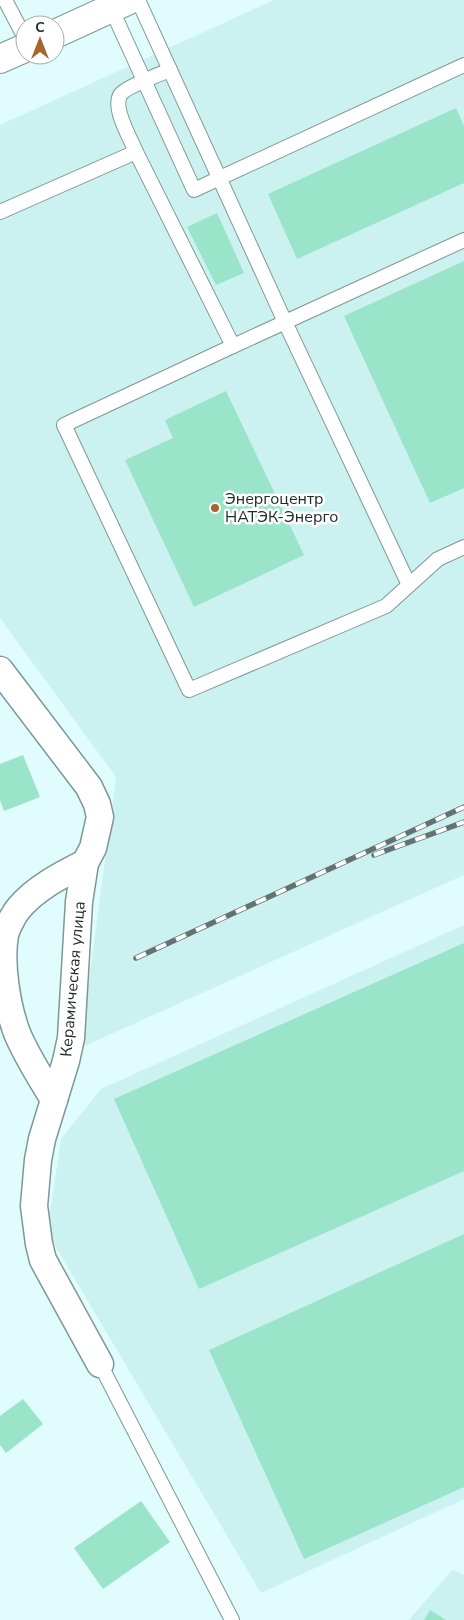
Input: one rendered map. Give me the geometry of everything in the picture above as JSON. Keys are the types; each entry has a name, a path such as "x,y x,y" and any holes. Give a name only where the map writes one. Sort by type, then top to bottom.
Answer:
{"main road":[{"path":"65,29 120,4"},
{"path":"0,59 15,52"}],"street":[{"name":"Керамическая улица","path":"0,670 89,788 97,804 100,817 93,848 85,863 79,902 71,1038 42,1139 34,1206 43,1260 100,1364"},
{"path":"54,1100 32,1064 17,1032 8,995 3,962 5,933 18,909 38,890 62,874 85,863"}],"lane":[{"path":"5,0 15,19"},
{"path":"138,0 285,322 409,584"},
{"path":"120,4 144,81 194,190 464,64"},
{"path":"170,70 121,92 118,100 118,110 136,152 233,346"},
{"path":"0,212 136,152"},
{"path":"464,240 64,425 189,690 386,606 438,558 464,547"},
{"path":"100,1364 232,1620"}],"shaded area":[{"path":"274,0 464,0 464,875 80,1048 116,777 0,618 0,125"},
{"path":"464,925 464,1499 261,1593 47,1232 61,1139 101,1089"},
{"path":"453,1569 464,1575 464,1620 409,1620"}],"building":[{"path":"456,108 464,126 464,183 297,259 268,194"},
{"path":"217,213 244,273 216,285 187,227"},
{"path":"464,261 464,488 430,503 344,316"},
{"name":"Энергоцентр НАТЭК-Энерго","path":"226,391 304,555 194,607 125,460 173,438 165,420"},
{"path":"23,755 40,797 4,811 0,800 0,764"},
{"path":"464,943 464,1171 199,1289 114,1099"},
{"path":"464,1234 464,1487 304,1559 209,1350"},
{"path":"23,1399 43,1424 6,1453 0,1445 0,1416"},
{"path":"141,1501 170,1542 103,1589 74,1548"},
{"path":"430,1610 446,1620 424,1620"}],"railway":[{"path":"136,958 464,807"},
{"path":"374,855 464,822"}],"place":[{"name":"Энергоцентр НАТЭК-Энерго","path":"215,508"}]}
